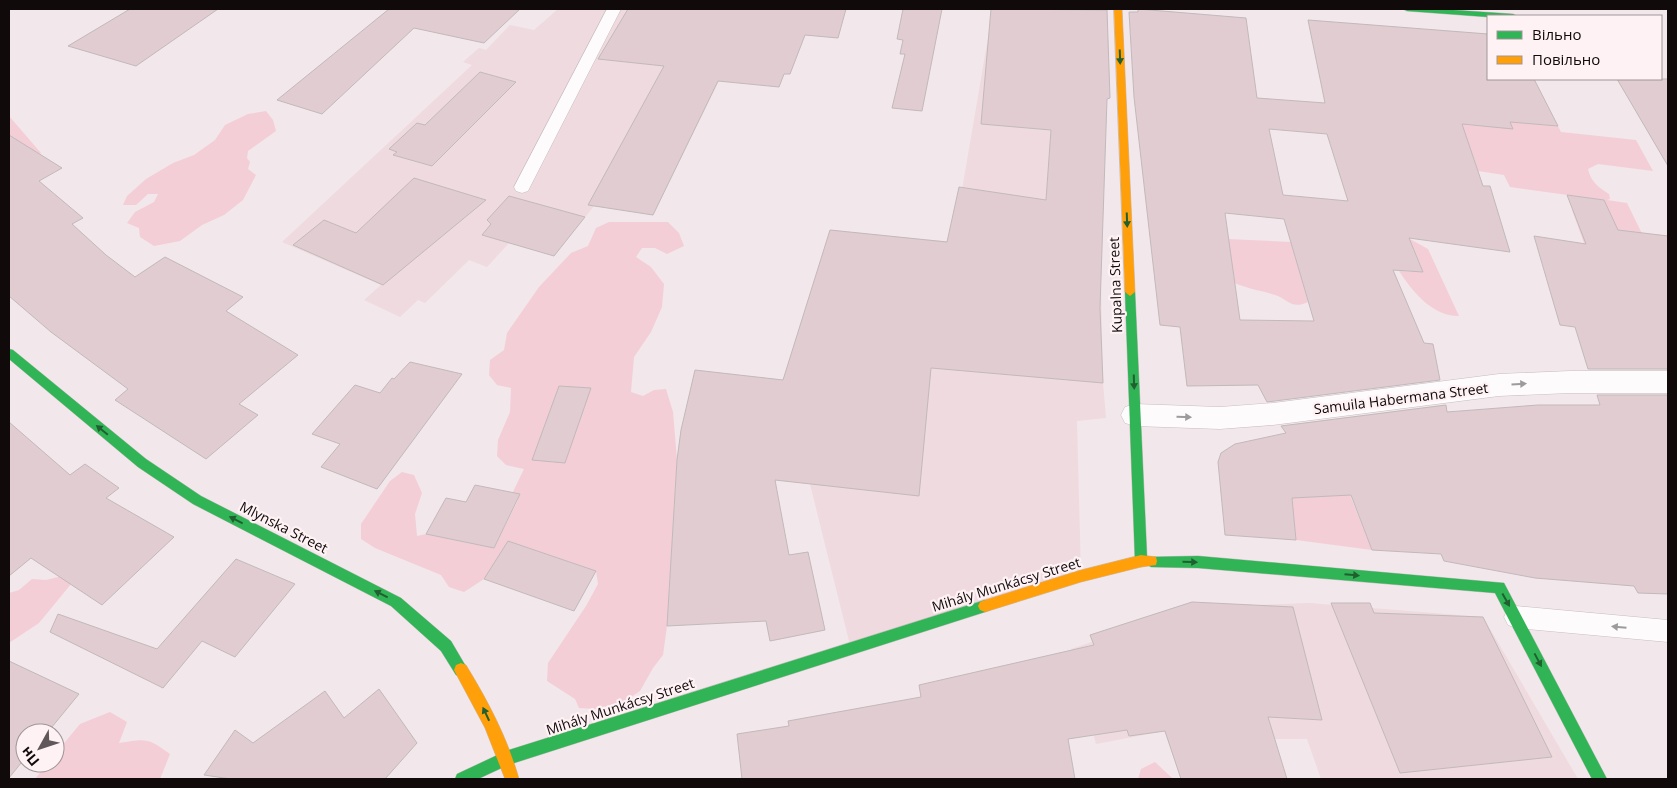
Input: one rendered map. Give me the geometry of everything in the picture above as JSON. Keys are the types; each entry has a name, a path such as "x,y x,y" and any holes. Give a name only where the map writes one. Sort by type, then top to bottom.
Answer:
{"street":[{"name":"Kupalna Street","path":"1118,9 1141,561"},
{"path":"1407,9 1498,15"},
{"name":"Mlynska Street","path":"9,353 142,463 197,500 396,602 446,646 478,698 506,758 512,779"},
{"name":"Samuila Habermana Street","path":"1135,415 1220,418 1273,414 1499,385 1570,382 1668,382"},
{"name":"Mihály Munkácsy Street","path":"462,779 506,758 972,610 1082,576 1141,561 1198,562 1499,587 1516,617"},
{"path":"1516,617 1600,779"}],"lane":[{"path":"522,187 614,9"},
{"path":"1516,617 1668,631"}],"shaded area":[{"path":"558,9 710,10 727,65 653,215 594,206 554,256 509,243 487,267 469,260 425,303 418,300 400,317 364,300 381,285 282,242 472,65 463,62 479,48 486,50 510,25 534,30"},
{"path":"993,9 1095,9 1103,383 1106,418 1077,421 1081,576 851,649 810,484 780,480 761,452 761,377 783,380 830,230 953,242"},
{"path":"1450,77 1467,125 1512,128 1494,87 1501,88 1497,80 1513,80 1535,124 1558,126 1561,132 1636,140 1653,171 1598,164 1588,169 1596,184 1609,194 1610,199 1607,200 1627,203 1650,250 1584,243 1572,210 1610,215 1604,200 1510,187 1504,175 1478,171 1474,160 1462,158"},
{"path":"266,111 273,120 276,131 248,151 247,158 250,162 248,169 256,175 243,200 224,215 202,225 180,241 154,246 140,237 139,228 127,223 135,212 154,202 158,194 148,194 136,205 123,205 127,196 146,179 173,163 194,155 215,140 225,125 248,114"},
{"path":"9,116 41,153 9,171"},
{"path":"609,222 668,222 679,233 684,246 667,254 655,248 642,248 636,257 651,267 664,284 662,307 651,332 634,357 631,392 643,396 654,390 666,389 673,412 677,460 667,626 663,655 640,691 618,706 594,709 579,708 575,699 547,681 548,663 586,606 598,584 596,571 508,541 484,579 464,592 449,587 441,575 375,548 361,539 361,524 390,481 402,472 414,475 422,493 415,514 417,536 426,534 494,548 518,500 510,498 524,469 506,465 497,456 498,440 510,412 511,388 497,385 489,375 490,360 504,350 507,333 539,287 571,253 588,246 596,228"},
{"path":"1390,228 1428,249 1459,316 1440,312 1424,301 1410,287 1399,271 1423,272 1414,249 1391,248"},
{"path":"1228,239 1291,242 1308,302 1298,305 1290,303 1275,295 1232,282"},
{"path":"1290,480 1350,495 1372,550 1296,540"},
{"path":"70,574 76,578 39,623 9,643 9,593 19,590 32,579 46,580"},
{"path":"1309,603 1483,617 1578,779 1321,779 1307,739 1214,739 1228,779 1181,779 1164,731 1096,744 1071,649 1092,642 1090,635 1204,607"},
{"path":"110,712 127,722 119,743 141,740 151,742 170,754 160,779 35,779 40,773 65,773 65,742 80,724"},
{"path":"1155,762 1174,779 1138,779 1141,769"}],"building":[{"path":"130,9 218,9 136,66 68,46"},
{"path":"389,9 520,9 484,43 414,28 322,114 277,100"},
{"path":"628,9 846,9 838,38 805,35 790,74 784,74 779,87 718,81 653,215 588,205 664,66 598,59"},
{"path":"903,9 942,9 922,111 892,108 905,54 900,54 903,40 897,39"},
{"path":"991,9 1107,10 1110,98 1107,99 1100,308 1103,383 931,368 919,496 775,480 789,555 808,552 825,630 770,641 766,621 667,626 677,460 681,430 695,370 783,380 830,230 947,242 959,187 1046,200 1051,130 981,124"},
{"path":"1138,9 1246,18 1257,98 1325,103 1308,20 1487,34 1487,80 1535,80 1558,126 1510,122 1513,129 1462,124 1483,186 1490,186 1510,252 1409,238 1423,272 1393,270 1424,343 1433,344 1440,380 1267,402 1258,385 1187,386 1180,327 1160,325 1134,97 1129,12 1138,12","holes":["1269,129 1327,134 1348,201 1283,195","1225,213 1284,219 1314,321 1240,320"]},
{"path":"480,72 516,82 432,166 393,155 397,152 389,149 417,123 425,125"},
{"path":"1668,79 1668,166 1618,80"},
{"path":"9,135 62,168 39,181 83,218 72,224 106,255 135,277 165,257 243,297 226,311 298,355 239,404 258,415 206,459 115,400 128,389 51,332 9,296"},
{"path":"414,178 486,200 383,285 293,245 324,220 356,233"},
{"path":"1567,195 1604,200 1618,230 1668,236 1668,369 1588,369 1575,327 1560,325 1534,236 1586,244"},
{"path":"509,196 585,217 554,256 482,235 491,224 487,220"},
{"path":"410,362 462,374 377,489 321,467 340,444 312,434 355,385 380,393 392,378 394,379"},
{"path":"559,386 591,388 565,463 532,460"},
{"path":"1597,395 1668,395 1668,594 1638,593 1634,586 1535,578 1444,561 1441,554 1372,550 1351,495 1292,498 1296,540 1225,535 1218,462 1221,453 1235,444 1286,433 1281,426 1446,405 1447,412 1538,405 1600,405"},
{"path":"9,422 70,475 85,464 119,488 106,498 174,537 102,605 31,558 9,576"},
{"path":"475,485 520,494 494,548 426,534 446,498 466,502"},
{"path":"508,541 596,571 574,611 484,579"},
{"path":"236,559 295,584 235,657 202,641 163,688 50,632 58,614 157,649"},
{"path":"1192,602 1293,607 1322,720 1268,717 1287,779 1181,779 1165,731 1129,736 1127,730 1068,739 1075,779 742,779 737,734 789,726 788,721 921,697 919,685 1094,645 1090,635"},
{"path":"1331,603 1370,603 1374,613 1483,617 1552,757 1400,773"},
{"path":"9,661 79,694 55,723 15,723 15,770 9,778"},
{"path":"379,689 417,743 385,779 231,779 204,775 235,730 253,743 325,691 344,718"}],"traffic: fast":[{"path":"1407,9 1498,15"},
{"path":"1662,26 1668,27"},
{"path":"1130,292 1141,561"},
{"path":"9,353 142,463 197,500 396,602 446,646 461,670"},
{"path":"1151,561 1198,562 1499,587 1600,779"},
{"path":"462,779 506,758 985,606"}],"traffic: slow":[{"path":"1118,9 1130,292"},
{"path":"985,606 1081,576 1141,561 1151,561"},
{"path":"461,670 490,723 512,779"}]}
